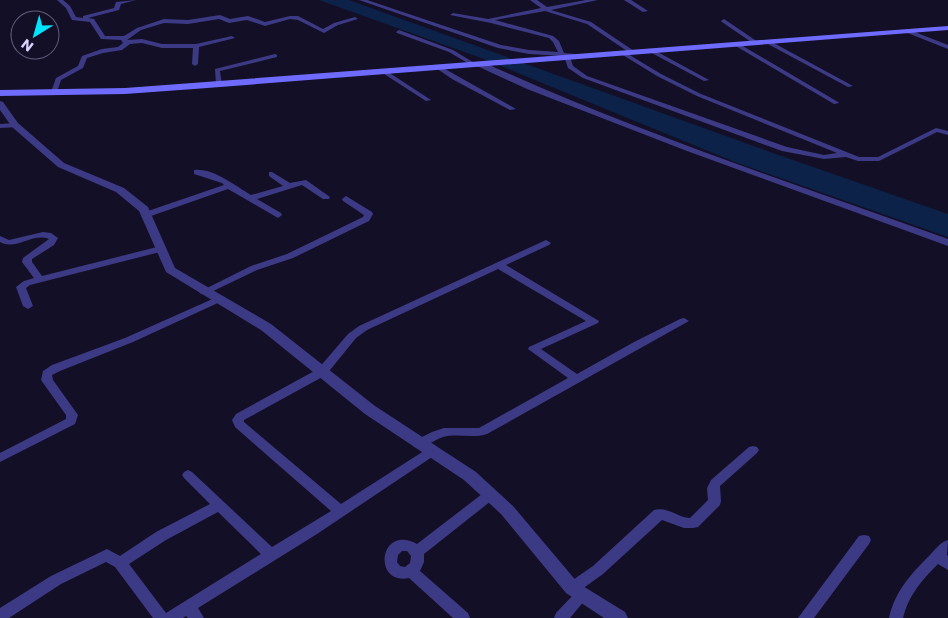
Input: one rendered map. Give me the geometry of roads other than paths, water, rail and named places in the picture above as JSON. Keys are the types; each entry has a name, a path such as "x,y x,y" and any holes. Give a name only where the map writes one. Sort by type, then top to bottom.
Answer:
{"main road":[{"path":"1,97 54,92 218,84 531,60 564,55 584,56 948,28"}],"street":[{"path":"60,0 67,4 75,20"},
{"path":"75,20 103,14 119,8 118,4 133,0"},
{"path":"362,0 500,47 564,55"},
{"path":"533,0 545,9 589,23 632,52"},
{"path":"490,21 498,17 595,0"},
{"path":"628,0 645,11"},
{"path":"453,15 490,21 551,37 556,41 570,67 585,77 751,138 812,155 845,155"},
{"path":"54,92 58,79 82,66 82,59 84,57 102,51 120,49 126,40 139,30 168,20 185,22 220,17 229,21 248,18 257,24 266,25 299,18 324,31 336,24 355,19"},
{"path":"75,20 92,20 103,38 142,41 159,46 196,46 232,38"},
{"path":"724,21 756,43"},
{"path":"907,31 948,47"},
{"path":"399,32 452,51 543,92 690,149 948,242"},
{"path":"768,42 850,86"},
{"path":"736,44 836,103"},
{"path":"195,64 196,46"},
{"path":"650,50 706,80"},
{"path":"621,52 658,75 700,95 845,155 870,161 879,160 930,132 936,130 948,133"},
{"path":"218,84 217,70 275,56"},
{"path":"438,66 454,78 512,109"},
{"path":"383,71 428,100"},
{"path":"1,97 15,125 65,168 120,190 148,214 170,270 217,300 238,309 266,327 322,372 418,444 470,476 491,494 577,592 619,618"},
{"path":"0,126 15,125"},
{"path":"197,172 225,181 229,186 278,215"},
{"path":"272,174 289,186"},
{"path":"251,198 299,183 307,184 326,197"},
{"path":"148,214 229,186"},
{"path":"204,292 254,268 290,256 366,219 369,214 346,199"},
{"path":"0,239 8,244 42,234 48,234 54,238 52,243 28,258 28,262 40,280"},
{"path":"340,511 238,420 322,372 356,332 546,243"},
{"path":"28,306 21,288 27,283 162,249"},
{"path":"500,265 594,321 533,348 577,379"},
{"path":"0,458 71,421 72,415 47,380 47,374 56,368 129,340 217,300"},
{"path":"418,444 450,431 472,435 483,431 638,344 684,321"},
{"path":"561,618 577,592 659,514 666,515 680,523 693,523 715,501 713,488 715,483 754,450"},
{"path":"171,618 192,613 271,555 431,452"},
{"path":"188,475 271,555"},
{"path":"417,552 491,494"},
{"path":"120,564 161,536 218,504"},
{"path":"805,618 864,540"},
{"path":"896,618 903,598 943,560 948,545"},
{"path":"417,552 404,547 395,549 389,556 389,564 395,570 410,570 463,618"},
{"path":"410,570 419,560 417,552"},
{"path":"0,616 56,580 107,555 120,564 161,618"}],"water":[{"path":"319,0 349,0 948,214 948,237 735,162 481,58"}]}
